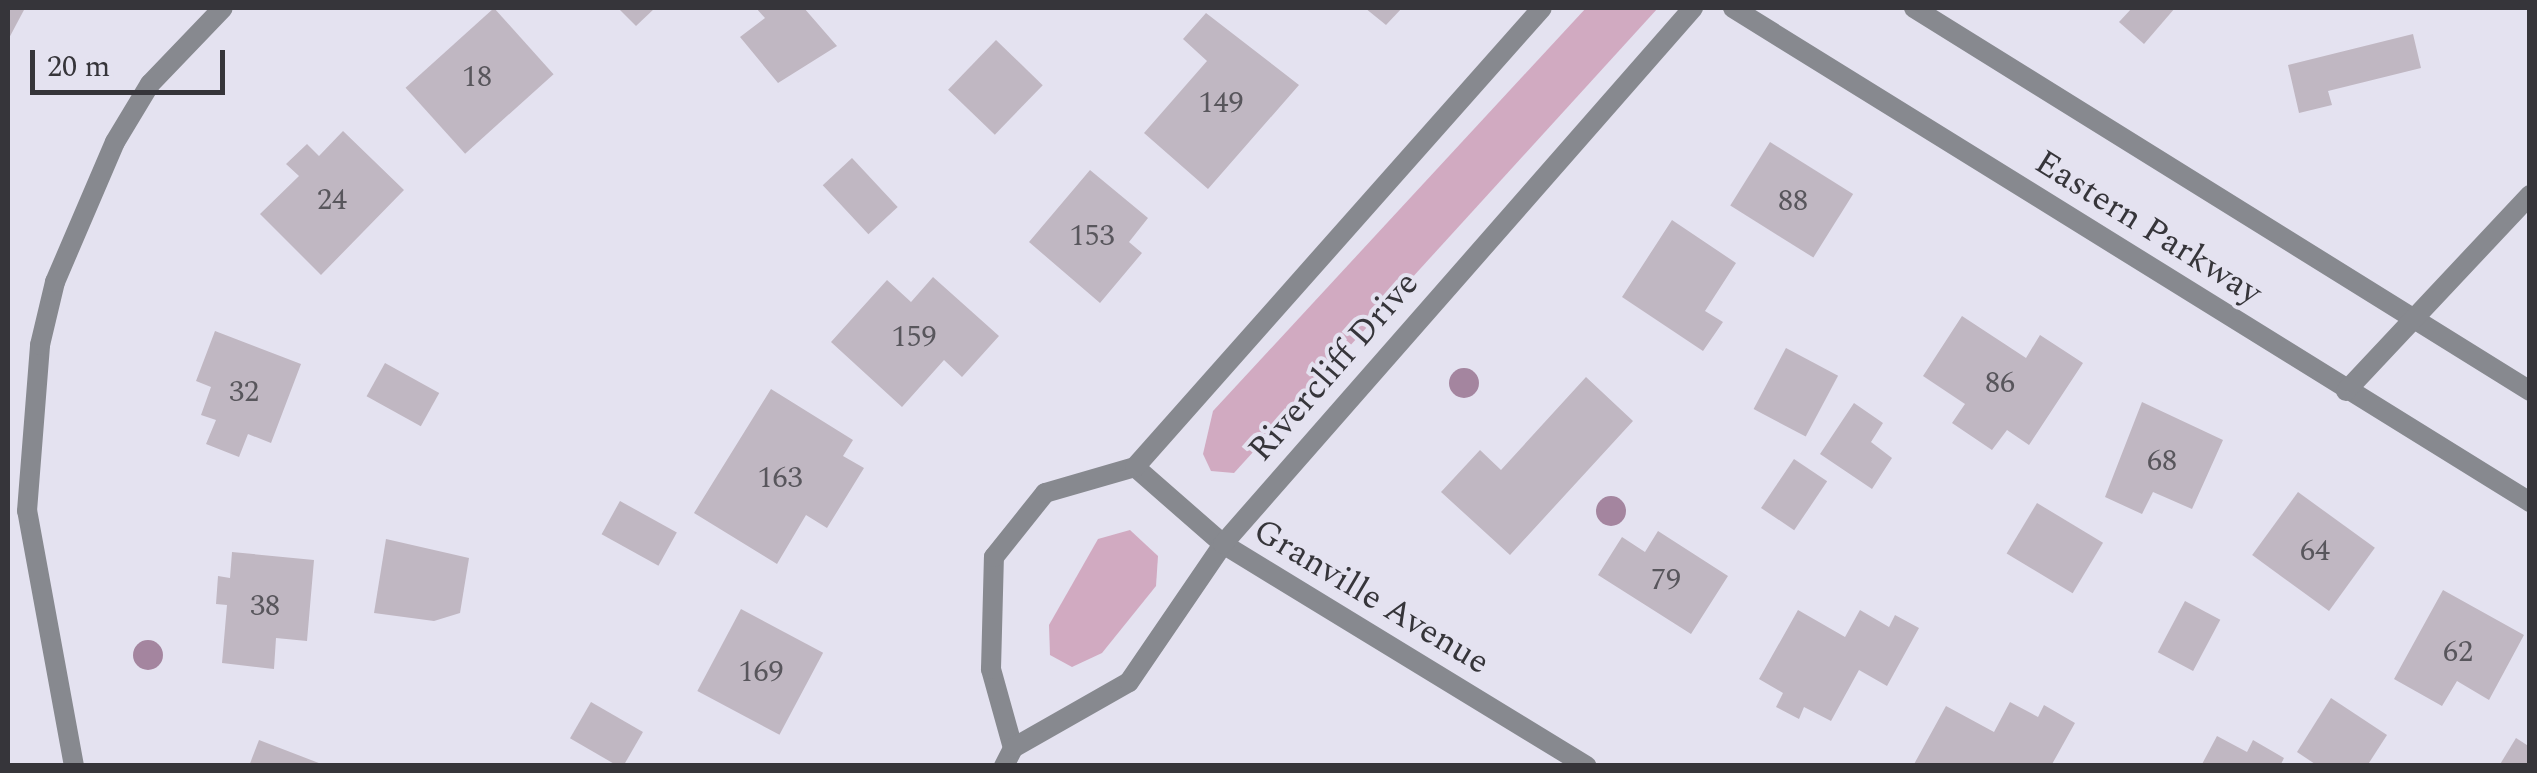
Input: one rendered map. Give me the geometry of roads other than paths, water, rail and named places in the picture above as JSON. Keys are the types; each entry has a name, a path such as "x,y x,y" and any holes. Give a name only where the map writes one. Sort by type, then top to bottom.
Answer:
{"street":[{"path":"74,766 27,511 40,345 55,282 115,142 150,84 223,8"},
{"path":"1135,467 1542,8"},
{"name":"Rivercliff Drive","path":"1135,467 1045,492 994,557 991,669 1009,757 1130,682 1222,544 1692,8"},
{"name":"Eastern Parkway","path":"1733,8 2530,502"},
{"name":"Eastern Parkway","path":"1914,8 2530,391"},
{"path":"2346,391 2530,196"},
{"name":"Granville Avenue","path":"1135,467 1222,544 1586,766"}]}
